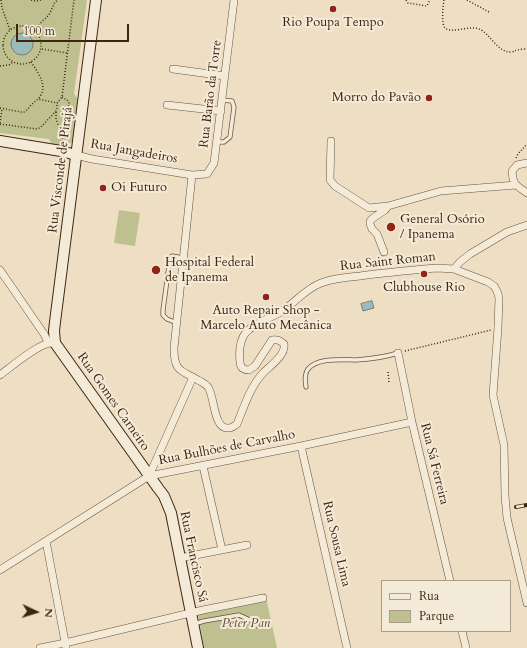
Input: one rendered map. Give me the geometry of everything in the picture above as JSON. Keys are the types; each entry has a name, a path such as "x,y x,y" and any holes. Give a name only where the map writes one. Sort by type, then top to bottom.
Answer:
{"main road":[{"name":"Rua Visconde de Pirajá","path":"51,343 54,332 96,0"},
{"name":"Rua Jangadeiros","path":"0,142 61,151 76,155"},
{"name":"Rua Gomes Carneiro","path":"51,343 149,476"},
{"name":"Rua Francisco Sá","path":"149,476 164,496 171,513 198,648"}],"street":[{"name":"Rua Barão da Torre","path":"192,175 207,174 214,163 234,0"},
{"path":"173,69 225,76"},
{"path":"167,105 221,110"},
{"path":"332,141 330,180 335,186 369,208 388,206 440,191 523,189"},
{"name":"Rua Jangadeiros","path":"76,155 92,159 192,175"},
{"path":"523,189 513,180 512,169 517,165 527,163"},
{"path":"149,476 193,377 181,371 177,367 174,348 192,175"},
{"path":"384,252 377,234 372,229 370,221 388,206"},
{"path":"454,269 470,254 507,232 527,225"},
{"name":"Rua Saint Roman","path":"193,377 205,383 211,392 219,424 224,428 234,427 237,424 254,384 281,355 285,347 280,341 276,339 272,340 255,366 249,370 245,370 240,364 240,341 254,325 282,312 313,287 323,282 343,278 424,268 454,269 488,282 494,286 498,291 499,298 493,395 504,445 507,518 527,603"},
{"name":"Rua Gomes Carneiro","path":"0,270 51,343"},
{"path":"0,374 37,348 51,343"},
{"name":"Rua Sá Ferreira","path":"398,353 412,422 450,580"},
{"name":"Rua Bulhões de Carvalho","path":"0,570 149,476 302,446 412,422"},
{"name":"Rua Sousa Lima","path":"302,446 347,648"},
{"path":"203,466 222,550"},
{"path":"46,541 66,646"},
{"path":"180,558 247,545"},
{"path":"40,648 66,646 191,614 263,598"},
{"path":"462,632 466,648"}],"lane":[{"path":"217,142 224,142 230,137 234,107 232,101 222,100"},
{"path":"177,323 167,319 163,315 163,310 170,258 172,256 183,258"},
{"path":"306,387 305,375 308,369 315,364 342,359 355,360 398,353"},
{"path":"193,624 239,615 252,621 258,626"}],"path":[{"path":"1,0 2,8 10,30"},
{"path":"31,0 41,0"},
{"path":"34,30 49,15 56,1 52,0"},
{"path":"61,151 63,133 56,119 56,111 57,103 62,97 74,0"},
{"path":"406,0 408,3 428,6 430,0"},
{"path":"444,0 442,11 443,25 450,30 473,27 481,29 502,49 512,52 527,49"},
{"path":"467,0 489,12"},
{"path":"28,26 34,30 41,40 40,53 31,62 26,64 13,62 8,58 3,47 6,35 10,30 16,27 28,26"},
{"path":"0,40 4,41"},
{"path":"41,49 67,53"},
{"path":"0,66 9,65 13,62"},
{"path":"31,62 42,82 43,90 41,95 24,112 1,109 0,123 37,129 56,111"},
{"path":"62,97 69,102 66,131"},
{"path":"38,99 57,103"},
{"path":"512,169 513,162 527,144"},
{"path":"398,353 498,328"},
{"path":"388,372 390,383"}],"green space":[{"path":"0,0 87,0 74,94 78,99 72,142 70,144 57,145 52,144 49,139 0,133"},
{"path":"119,210 140,213 135,246 114,243"},
{"name":"Peter Pan","path":"265,593 277,648 204,648 198,614"}],"water":[{"path":"22,33 30,36 33,44 30,52 22,55 14,52 11,44 14,36"},
{"path":"372,301 374,308 363,311 361,304"}],"railway":[{"path":"516,507 527,505"}],"place":[{"name":"Rio Poupa Tempo","path":"333,9"},
{"name":"Morro do Pavão","path":"429,98"},
{"name":"Oi Futuro","path":"103,188"},
{"name":"General Osório / Ipanema","path":"391,227"},
{"name":"Hospital Federal de Ipanema","path":"156,270"},
{"name":"Clubhouse Rio","path":"424,274"},
{"name":"Auto Repair Shop - Marcelo Auto Mecânica","path":"266,297"}]}
